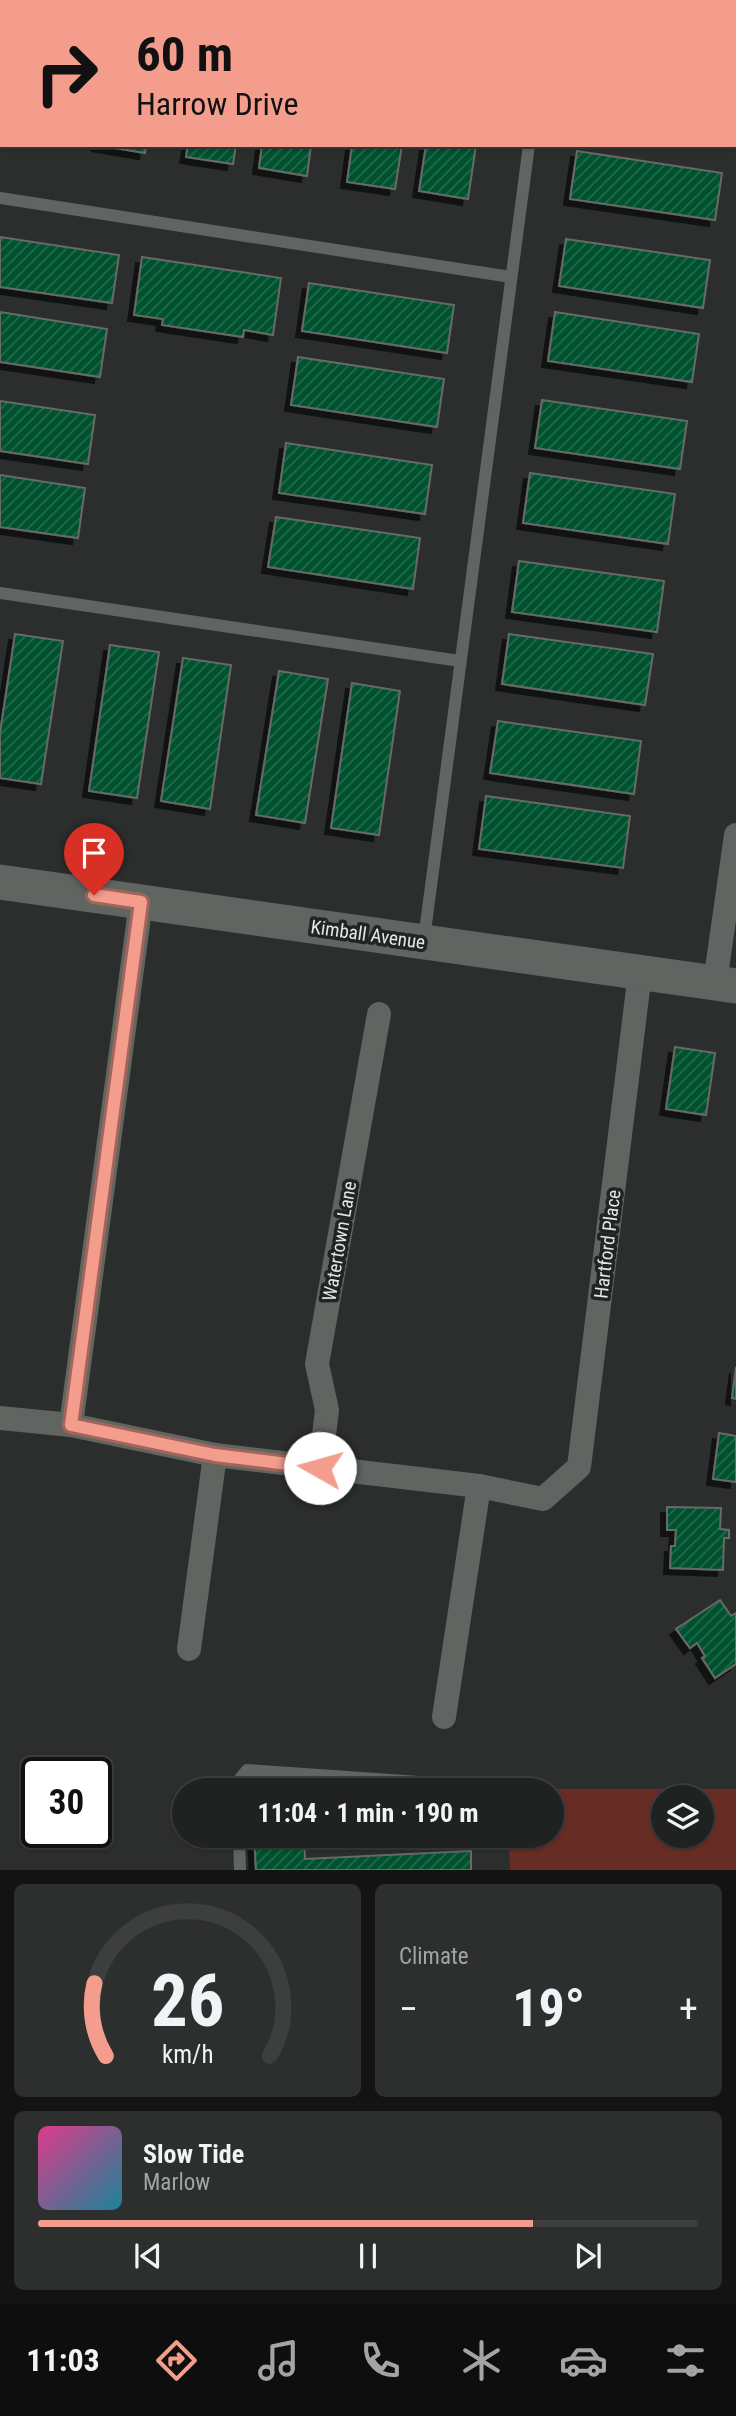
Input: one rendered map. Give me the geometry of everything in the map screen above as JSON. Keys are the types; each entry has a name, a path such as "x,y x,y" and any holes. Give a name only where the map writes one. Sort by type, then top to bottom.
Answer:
{"main road":[{"name":"Kimball Avenue","path":"0,882 726,985"}],"street":[{"path":"726,985 736,835"},
{"path":"71,1425 141,902"},
{"name":"Hartford Place","path":"479,1486 543,1499 579,1467 640,972"},
{"name":"Watertown Lane","path":"320,1468 327,1410 317,1364 379,1014"},
{"path":"0,1418 71,1425 215,1455 479,1486 444,1717"},
{"path":"189,1649 215,1455"}],"lane":[{"path":"423,942 529,147"},
{"path":"0,198 511,277"},
{"path":"0,593 460,661"},
{"path":"241,1778 247,1770 362,1778"},
{"path":"239,1848 240,1870"}],"shaded area":[{"path":"564,1789 651,1789 651,1848 714,1848 714,1789 736,1789 736,1870 510,1870 509,1848 564,1848"}],"building":[{"path":"109,147 146,147 145,153"},
{"path":"188,147 236,147 233,164 186,157"},
{"path":"262,147 311,147 307,176 259,168"},
{"path":"352,147 402,147 395,189 347,182"},
{"path":"426,147 476,147 468,199 419,191"},
{"path":"577,151 722,173 715,220 570,199"},
{"path":"0,237 119,255 112,303 0,287"},
{"path":"566,239 710,260 703,308 559,286"},
{"path":"142,257 281,278 273,335 244,330 243,337 162,325 163,319 134,315"},
{"path":"309,283 454,305 447,353 302,331"},
{"path":"0,312 107,329 100,377 0,362"},
{"path":"555,312 699,334 692,382 548,361"},
{"path":"298,357 444,379 437,427 291,405"},
{"path":"542,400 687,421 680,469 535,448"},
{"path":"0,401 95,415 88,464 0,451"},
{"path":"286,443 432,465 425,514 279,493"},
{"path":"530,473 675,494 668,544 523,523"},
{"path":"0,475 85,488 78,538 0,527"},
{"path":"276,517 420,538 413,589 268,567"},
{"path":"519,561 664,581 657,632 512,612"},
{"path":"15,634 63,641 41,784 0,778 0,733"},
{"path":"509,634 653,654 645,705 502,684"},
{"path":"110,645 159,652 137,798 89,791"},
{"path":"183,658 231,665 210,809 161,801"},
{"path":"279,671 328,679 305,823 256,815"},
{"path":"352,683 400,691 379,835 331,828"},
{"path":"498,721 641,741 634,794 490,773"},
{"path":"486,796 630,816 623,868 479,849"},
{"path":"675,1047 715,1053 706,1115 666,1109"},
{"path":"736,1367 736,1399 732,1398"},
{"path":"719,1433 736,1436 736,1482 713,1479"},
{"path":"667,1507 721,1508 720,1529 729,1530 729,1538 724,1538 723,1570 670,1568 671,1546 675,1546 676,1530 667,1530"},
{"path":"720,1600 731,1616 736,1613 736,1664 715,1678 702,1658 705,1656 697,1643 690,1648 676,1629"},
{"path":"255,1848 305,1848 305,1859 471,1851 471,1870 256,1870"}],"route":[{"path":"94,895 141,902 71,1425 215,1455 320,1468"}]}
